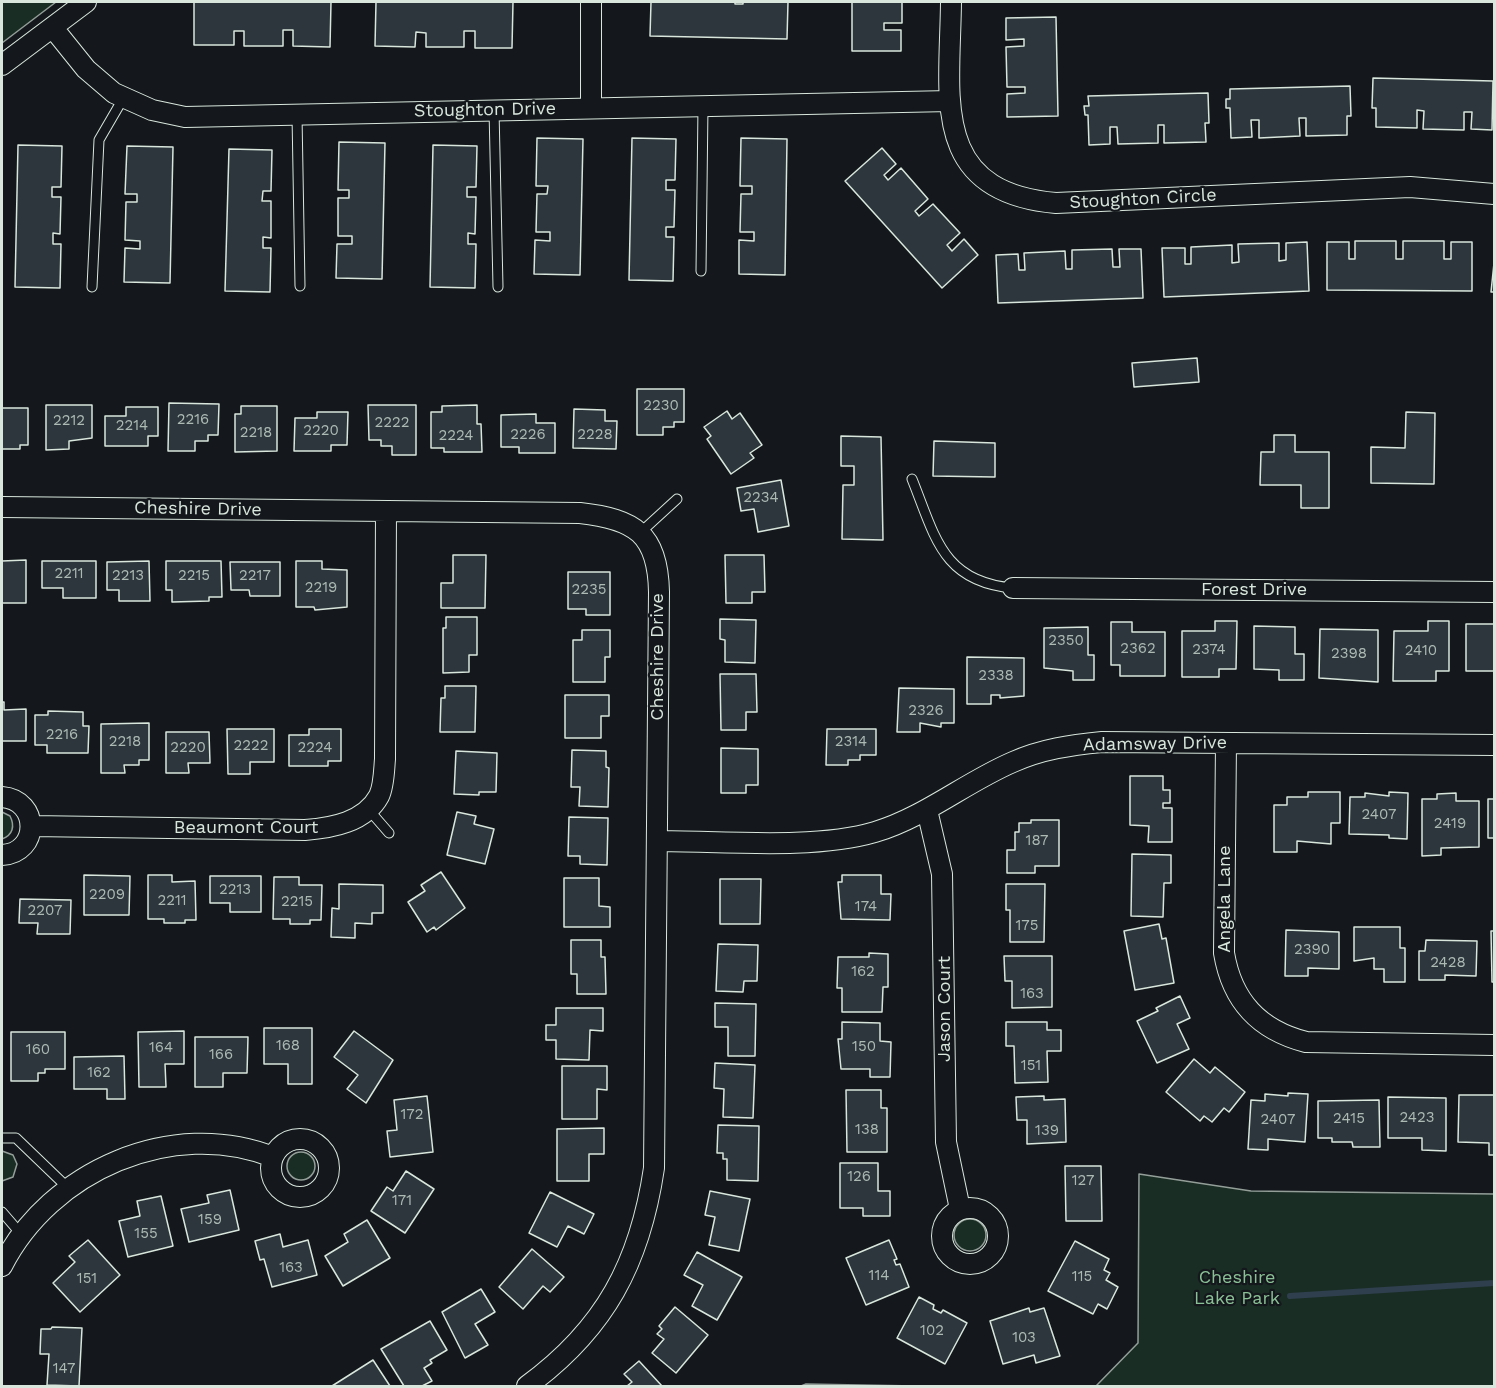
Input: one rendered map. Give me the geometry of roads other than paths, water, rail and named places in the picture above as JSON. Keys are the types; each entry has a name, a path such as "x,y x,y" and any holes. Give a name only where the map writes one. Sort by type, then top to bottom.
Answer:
{"street":[{"path":"2,65 86,2"},
{"path":"591,2 591,107"},
{"name":"Stoughton Circle","path":"951,2 950,101 953,132 962,154 976,172 994,187 1024,200 1056,203 1410,187 1494,194"},
{"name":"Stoughton Drive","path":"53,28 86,69 124,97 152,110 185,117 950,101"},
{"name":"Cheshire Drive","path":"2,507 580,513 609,516 641,532 654,550 658,571 657,841 654,1168 648,1209 630,1262 613,1296 569,1354 526,1386"},
{"path":"369,810 380,794 385,759 386,512"},
{"name":"Forest Drive","path":"1014,588 1494,592"},
{"name":"Adamsway Drive","path":"657,841 828,841 874,832 927,810 1015,761 1064,746 1102,742 1494,745"},
{"name":"Angela Lane","path":"1226,743 1224,953 1233,985 1252,1016 1282,1034 1306,1042 1494,1045"},
{"path":"2,797 10,798 26,808 32,826 25,844 18,850 2,855"},
{"name":"Beaumont Court","path":"32,826 305,830 331,828 369,810"},
{"name":"Jason Court","path":"927,810 944,890 946,1142 960,1209"},
{"path":"2,1266 21,1234 68,1188 93,1171 118,1160 170,1146 224,1144 250,1148 273,1157"}],"lane":[{"path":"92,287 99,140 124,97"},
{"path":"701,271 703,105"},
{"path":"494,110 498,287"},
{"path":"297,115 300,286"},
{"path":"912,479 935,537 943,552 957,569 973,579 993,586 1014,588"},
{"path":"641,532 677,499"},
{"path":"369,810 389,833"},
{"path":"2,1138 16,1138 68,1188"},
{"path":"2,1212 21,1234"}],"waterway":[{"path":"1290,1296 1494,1283"}],"park label":[{"name":"Cheshire Lake Park","path":"1237,1288"}]}
